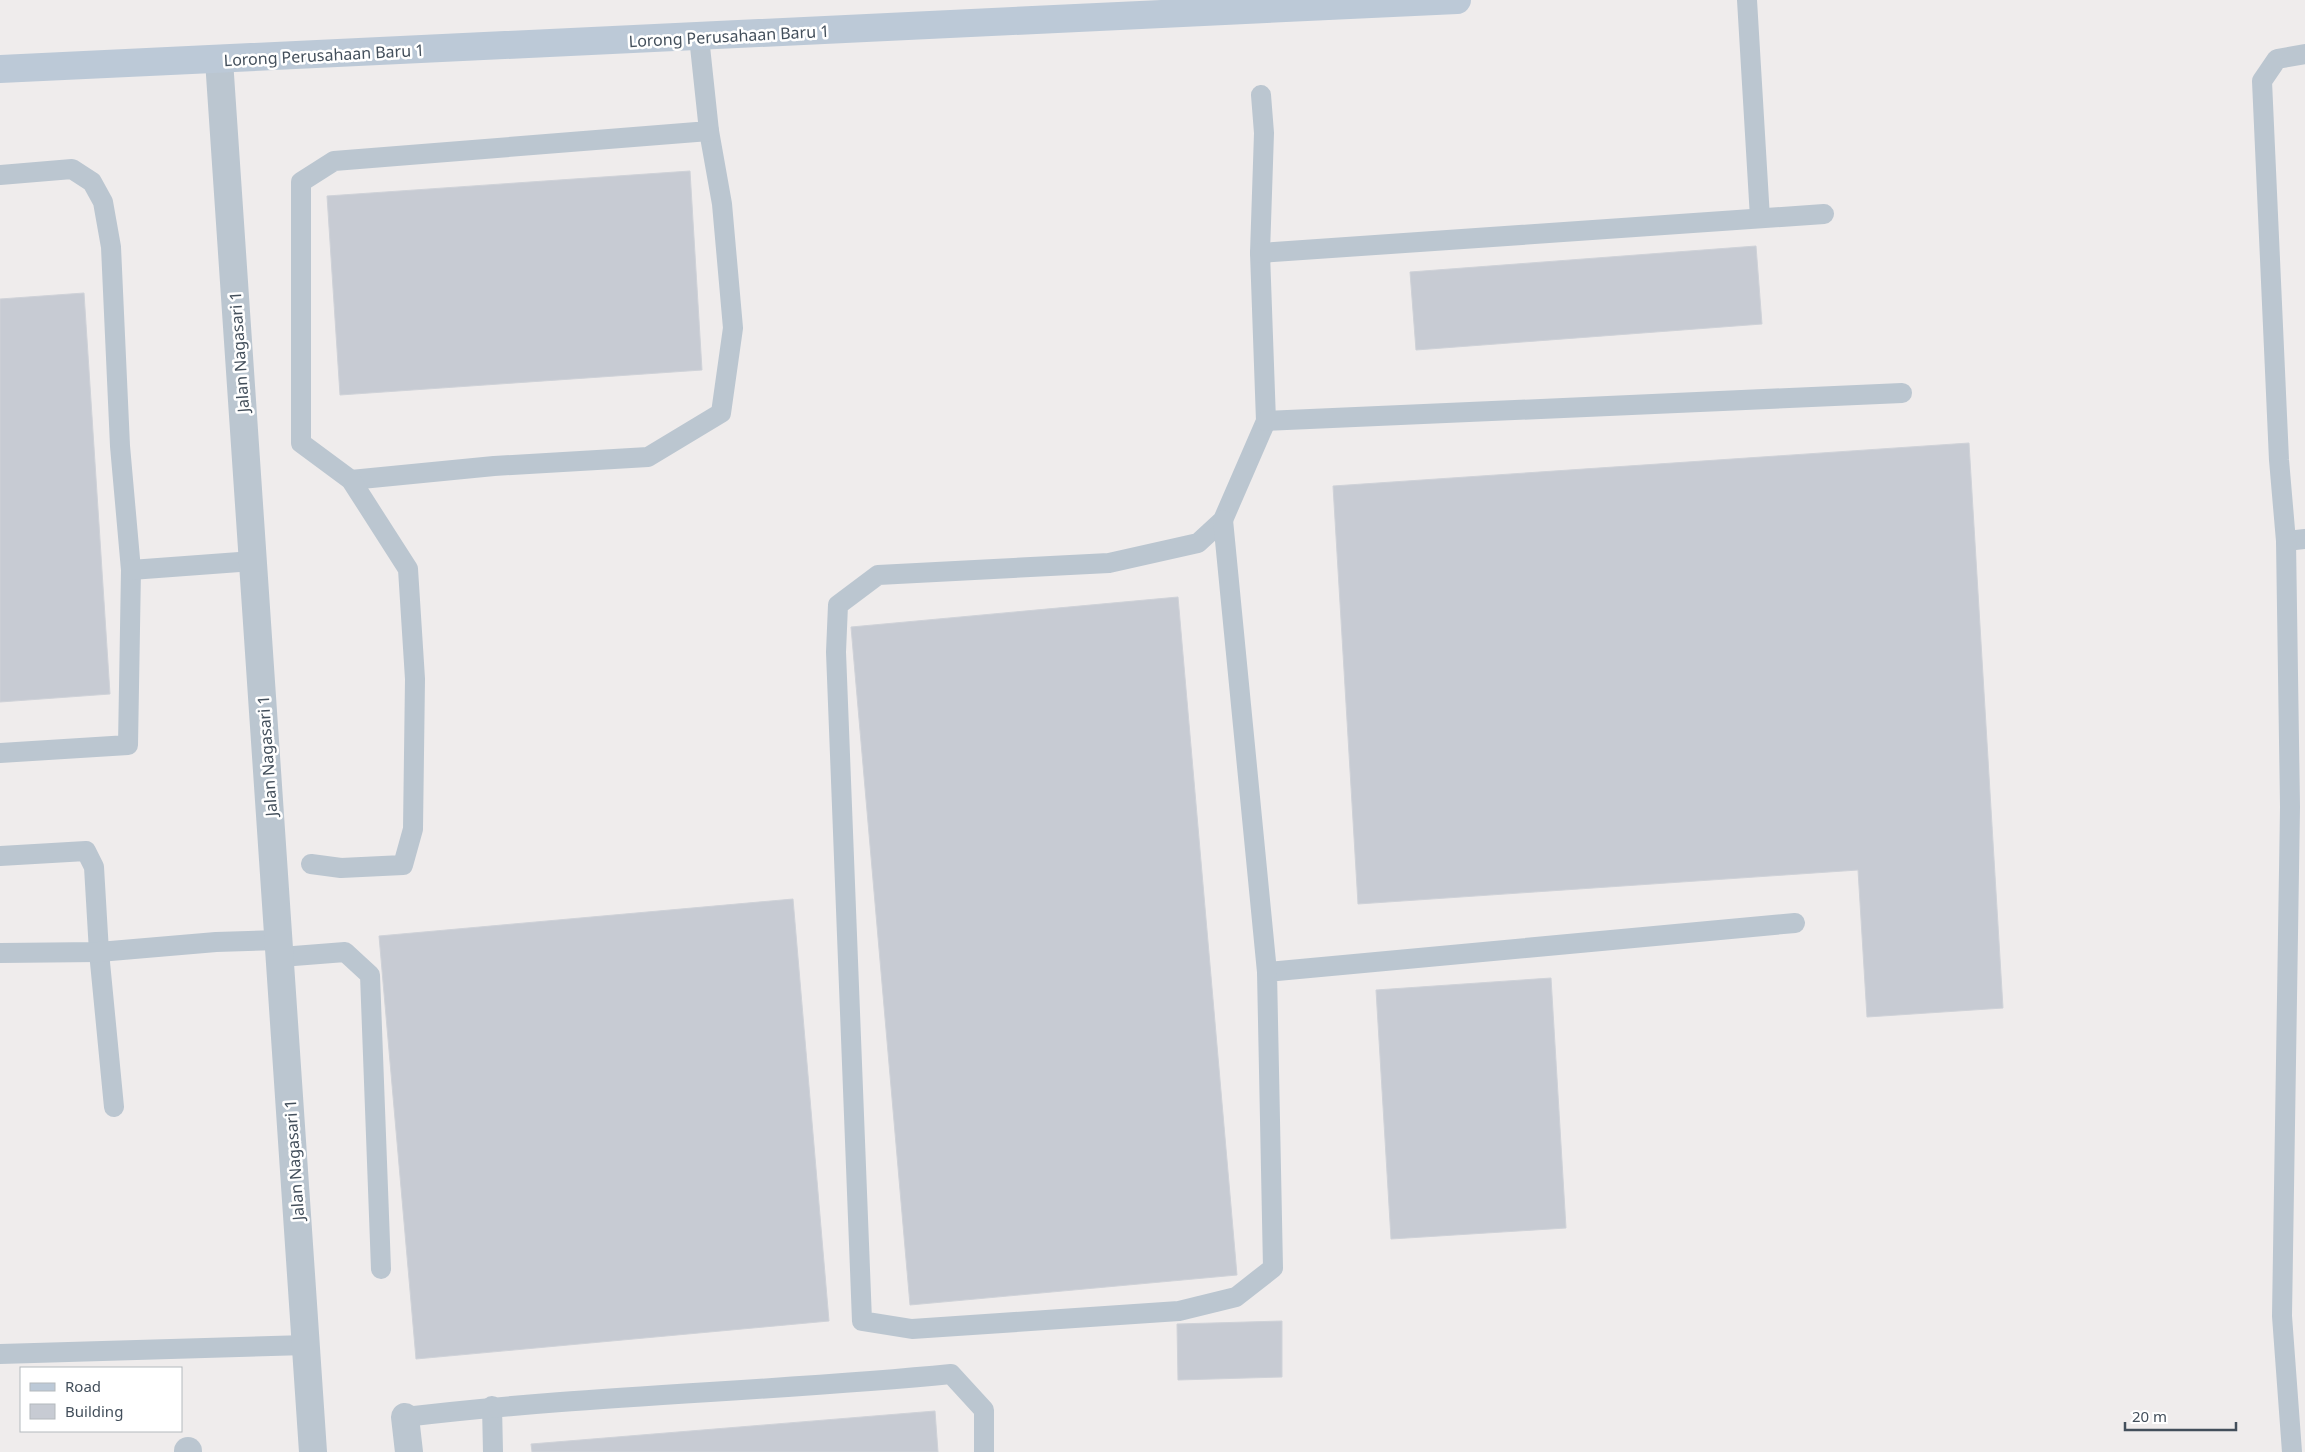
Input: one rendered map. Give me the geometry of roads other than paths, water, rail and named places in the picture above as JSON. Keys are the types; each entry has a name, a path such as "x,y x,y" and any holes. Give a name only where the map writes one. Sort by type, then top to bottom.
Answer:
{"street":[{"name":"Lorong Perusahaan Baru 1","path":"0,70 1457,0"},
{"name":"Jalan Nagasari 1","path":"219,60 313,1452"},
{"path":"405,1417 408,1452"}],"lane":[{"path":"1747,0 1760,218"},
{"path":"351,480 494,466 648,456 721,413 733,328 722,204 709,131 699,37"},
{"path":"2292,1452 2282,1316 2295,540 2279,460 2262,81 2277,59 2305,54"},
{"path":"1223,520 1267,972 1272,1268 1236,1297 1179,1310 912,1329 862,1321 836,652 838,605 878,575 1109,563 1198,543 1223,520 1266,421 1260,253 1264,133 1260,94"},
{"path":"311,864 341,868 403,865 413,829 416,679 408,569 351,480 301,444 301,182 334,161 709,131"},
{"path":"0,175 72,169 92,182 104,202 110,247 120,446 131,570 128,745 0,753"},
{"path":"1260,253 1824,214"},
{"path":"1266,421 1902,393"},
{"path":"131,570 253,561"},
{"path":"0,856 86,851 94,867 99,952 114,1107"},
{"path":"1267,972 1794,923"},
{"path":"0,953 99,952 216,942 280,949 345,952 370,975 381,1269"},
{"path":"0,1354 306,1345"},
{"path":"405,1417 492,1406 880,1381 951,1374 984,1410 984,1452"},
{"path":"492,1406 493,1452"}]}
